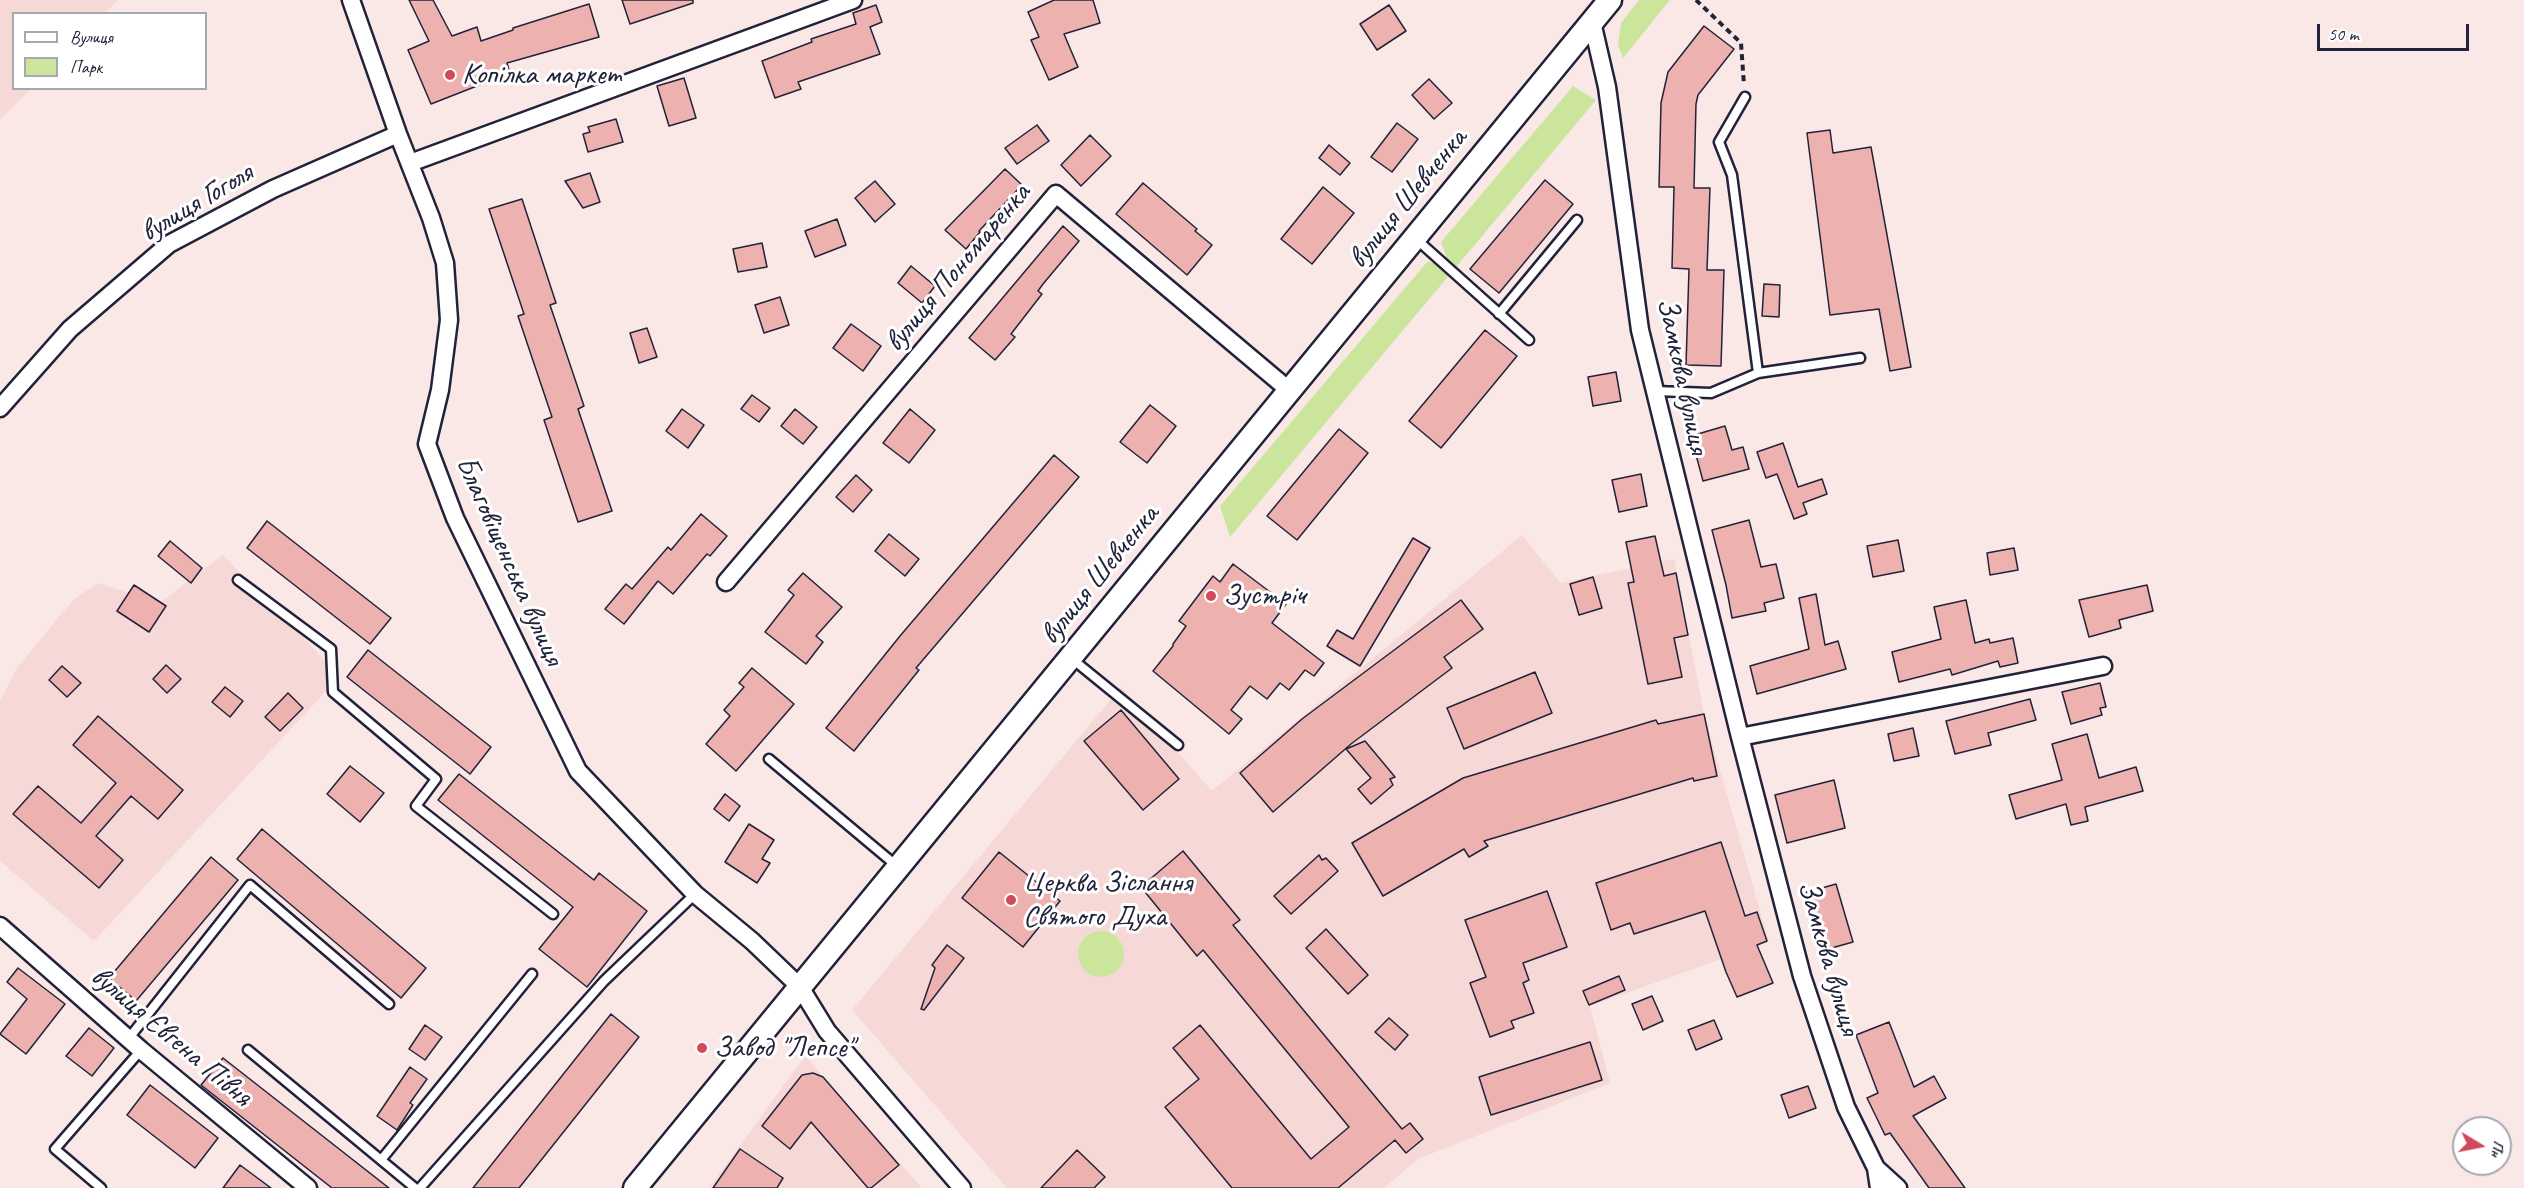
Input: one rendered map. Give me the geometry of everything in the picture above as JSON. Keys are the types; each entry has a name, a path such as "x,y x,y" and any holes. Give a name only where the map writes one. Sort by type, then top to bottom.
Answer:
{"main road":[{"name":"вулиця Шевченка","path":"635,1188 1610,0"}],"street":[{"name":"Благовіщенська вулиця","path":"351,0 445,263 449,320 440,390 427,444 455,518 578,771 695,894 752,941 800,987 827,1031 962,1188"},
{"path":"410,163 853,0"},
{"name":"Замкова вулиця","path":"1592,22 1607,87 1640,330 1740,737 1802,976 1846,1107 1876,1168 1879,1188"},
{"name":"вулиця Гоголя","path":"0,408 70,329 169,244 273,189 398,134"},
{"name":"вулиця Пономаренка","path":"726,582 1056,194 1290,391"},
{"path":"1740,737 2103,666"},
{"name":"вулиця Євгена Півня","path":"0,926 135,1044 308,1188"},
{"path":"1876,1168 1898,1188"}],"lane":[{"path":"1745,97 1719,142 1732,175 1758,373"},
{"path":"1499,314 1577,219"},
{"path":"1415,238 1529,340"},
{"path":"1655,391 1710,393 1758,373 1860,358"},
{"path":"238,580 331,649 333,692 436,779 417,806 553,914"},
{"path":"1071,658 1178,745"},
{"path":"769,759 898,868"},
{"path":"101,1188 56,1149 250,885 389,1004"},
{"path":"420,1188 604,981 695,894"},
{"path":"381,1160 531,974"},
{"path":"248,1050 415,1188"}],"path":[{"path":"1696,0 1741,43 1745,97"}],"shaded area":[{"path":"0,0 118,0 106,12 12,12 12,90 30,90 0,120"},
{"path":"1522,535 1560,583 1674,559 1704,714 1769,942 1590,1006 1610,1083 1418,1159 1384,1188 1007,1188 852,1010 1121,687 1212,791"},
{"path":"223,555 340,676 94,941 0,861 0,702 16,669 73,600 98,583 159,603"},
{"path":"805,1056 922,1188 709,1188"}],"green space":[{"path":"1639,0 1670,0 1623,58 1618,45 1621,23"},
{"path":"1573,86 1596,100 1230,537 1220,506 1428,261 1451,270 1441,242"},
{"path":"1101,931 1110,932 1117,938 1123,945 1123,963 1117,970 1110,976 1101,977 1092,976 1085,970 1079,963 1078,954 1079,945 1085,938 1092,932"}],"building":[{"path":"409,0 433,0 452,36 477,27 481,41 513,30 513,28 589,4 599,37 507,63 510,73 431,104 408,50 429,41"},
{"path":"622,0 693,0 693,3 630,24"},
{"path":"1054,0 1093,0 1100,23 1064,34 1078,67 1049,80 1031,40 1039,37 1028,12"},
{"path":"876,5 882,22 870,27 880,54 798,82 801,89 775,98 762,61 812,42 811,39 856,24 853,13"},
{"path":"1389,5 1406,31 1377,50 1360,24"},
{"path":"1704,26 1734,49 1698,95 1696,104 1694,188 1710,188 1707,270 1724,270 1721,366 1686,365 1689,269 1672,268 1674,187 1659,187 1661,103 1668,72"},
{"path":"684,78 696,118 669,126 657,86"},
{"path":"1429,79 1452,103 1434,119 1412,95"},
{"path":"616,119 623,142 588,152 583,134 590,132 588,127"},
{"path":"1397,123 1418,139 1392,172 1371,157"},
{"path":"1037,125 1049,141 1017,164 1005,148"},
{"path":"1830,130 1833,153 1871,147 1911,367 1890,371 1879,309 1830,315 1807,133"},
{"path":"1090,135 1111,156 1081,186 1061,165"},
{"path":"1329,145 1350,163 1340,175 1319,158"},
{"path":"1005,169 1022,185 979,231 966,249 945,230"},
{"path":"590,173 600,202 583,208 565,181"},
{"path":"1545,180 1573,204 1499,293 1470,269"},
{"path":"875,181 895,204 875,222 855,198"},
{"path":"1143,183 1197,229 1195,231 1212,245 1187,275 1116,214"},
{"path":"1323,187 1354,213 1312,264 1281,239"},
{"path":"522,199 556,303 550,305 584,406 578,409 612,511 578,522 544,420 552,417 518,316 524,314 489,209"},
{"path":"837,219 846,245 815,257 805,231"},
{"path":"1063,226 1079,241 1038,291 1042,294 1011,334 1015,337 995,360 969,338"},
{"path":"762,243 767,267 738,272 733,249"},
{"path":"911,266 935,286 922,303 898,283"},
{"path":"1764,284 1780,285 1779,317 1762,316"},
{"path":"780,297 789,325 764,333 755,305"},
{"path":"851,324 881,346 863,371 833,348"},
{"path":"647,328 657,357 639,363 630,333"},
{"path":"1485,330 1517,356 1441,448 1409,421"},
{"path":"1616,372 1621,401 1593,406 1588,377"},
{"path":"752,395 770,408 759,422 741,409"},
{"path":"1150,405 1176,426 1147,463 1120,442"},
{"path":"682,409 704,425 688,448 666,431"},
{"path":"795,409 817,427 803,444 781,426"},
{"path":"910,409 935,430 909,463 883,443"},
{"path":"1725,426 1732,450 1743,447 1749,469 1703,481 1691,436"},
{"path":"1339,429 1368,453 1297,540 1267,516"},
{"path":"1783,443 1798,487 1822,479 1827,494 1803,503 1807,514 1794,519 1777,474 1766,478 1757,452"},
{"path":"1054,455 1079,477 916,668 919,670 854,751 826,728 900,636"},
{"path":"1641,474 1647,506 1619,512 1612,480"},
{"path":"856,475 872,490 853,512 836,497"},
{"path":"701,514 727,536 710,556 707,554 673,594 658,581 624,624 605,609 626,584 632,589 668,547 671,550"},
{"path":"1749,520 1761,567 1776,564 1784,598 1764,603 1766,611 1732,618 1712,530"},
{"path":"267,521 391,618 370,644 247,548"},
{"path":"889,534 919,559 905,576 875,551"},
{"path":"1655,536 1664,576 1676,573 1688,635 1674,638 1682,677 1648,684 1628,583 1634,582 1626,542"},
{"path":"1413,538 1430,548 1360,666 1327,646 1337,630 1353,639"},
{"path":"1898,540 1904,571 1873,577 1867,546"},
{"path":"170,541 202,568 191,583 158,556"},
{"path":"2014,548 2018,570 1990,575 1987,553"},
{"path":"1233,564 1286,604 1272,623 1324,663 1314,676 1305,670 1289,690 1280,683 1267,699 1250,686 1231,710 1242,719 1229,734 1153,671 1186,626 1179,621 1213,576 1220,582"},
{"path":"803,573 842,607 816,636 823,642 806,664 765,632 794,595 788,590"},
{"path":"1593,577 1602,608 1579,615 1570,584"},
{"path":"134,585 166,606 149,632 117,611"},
{"path":"2147,585 2153,611 2119,620 2121,628 2089,637 2079,600"},
{"path":"1816,594 1825,645 1838,641 1846,669 1757,694 1750,666 1809,649 1799,598"},
{"path":"1461,600 1483,629 1444,657 1452,668 1351,744 1273,812 1240,773 1302,719"},
{"path":"1966,600 1975,643 1989,639 1990,643 2013,638 2018,663 2000,667 1998,661 1952,675 1950,669 1899,682 1892,652 1941,639 1934,607"},
{"path":"368,650 491,747 470,774 347,677"},
{"path":"166,665 181,679 167,693 153,679"},
{"path":"62,666 81,683 67,697 49,680"},
{"path":"752,668 794,704 736,771 706,744 730,716 724,710 744,687 739,683"},
{"path":"1535,672 1552,713 1464,749 1447,708"},
{"path":"2100,683 2106,707 2100,708 2102,715 2071,724 2062,692"},
{"path":"225,687 243,701 230,717 212,702"},
{"path":"288,693 303,708 280,731 265,717"},
{"path":"2030,699 2036,720 1988,733 1991,745 1955,754 1946,721"},
{"path":"1121,710 1179,779 1143,810 1084,741"},
{"path":"1704,714 1717,776 1694,781 1693,778 1484,841 1488,846 1469,857 1464,849 1383,896 1352,843 1463,778 1656,720 1658,724"},
{"path":"98,716 183,790 158,819 131,796 96,836 123,860 99,888 13,814 38,786 81,823 116,783 73,745"},
{"path":"1913,728 1919,756 1894,761 1888,734"},
{"path":"2087,734 2099,778 2136,767 2143,791 2085,807 2088,821 2071,825 2066,804 2016,819 2009,795 2062,780 2052,744"},
{"path":"1365,741 1395,777 1390,779 1393,785 1371,804 1358,789 1371,778 1346,749"},
{"path":"350,766 384,793 360,822 327,794"},
{"path":"459,774 594,880 599,873 647,911 587,987 539,949 573,907 438,800"},
{"path":"1834,780 1845,828 1787,843 1775,795"},
{"path":"725,794 740,806 729,821 714,809"},
{"path":"749,824 774,840 762,859 770,863 757,883 725,862"},
{"path":"262,829 426,968 401,998 237,859"},
{"path":"1721,842 1745,916 1757,912 1767,941 1757,945 1773,983 1737,997 1705,911 1634,934 1630,923 1611,930 1596,883"},
{"path":"1183,851 1240,920 1233,925 1402,1129 1410,1123 1423,1139 1406,1153 1395,1140 1338,1188 1232,1188 1165,1107 1199,1079 1173,1048 1200,1025 1311,1159 1349,1127 1203,950 1197,956 1141,887"},
{"name":"Церква Зіслання Святого Духа","path":"999,852 1060,901 1023,947 962,898"},
{"path":"1319,855 1322,860 1326,858 1338,871 1291,914 1274,896"},
{"path":"211,857 238,880 136,1001 109,978"},
{"path":"1836,884 1853,942 1821,951 1804,893"},
{"path":"1547,891 1567,947 1523,963 1529,980 1523,983 1534,1013 1511,1021 1514,1028 1490,1037 1470,983 1486,977 1465,920"},
{"path":"1326,929 1368,975 1348,994 1306,948"},
{"path":"947,945 964,958 924,1010 921,1009 935,968 932,965"},
{"path":"18,968 65,1004 26,1054 0,1034 27,999 7,982"},
{"path":"1619,976 1625,990 1589,1005 1583,991"},
{"path":"1652,996 1663,1021 1643,1030 1632,1004"},
{"path":"611,1014 639,1037 519,1188 473,1188"},
{"path":"1389,1018 1408,1035 1395,1050 1375,1032"},
{"path":"1714,1020 1722,1039 1696,1050 1688,1030"},
{"path":"1889,1022 1914,1087 1934,1076 1946,1098 1913,1116 1965,1188 1929,1188 1890,1133 1885,1135 1867,1098 1878,1093 1856,1035"},
{"path":"425,1025 442,1037 425,1060 409,1049"},
{"path":"89,1028 114,1048 92,1076 66,1056"},
{"path":"1590,1042 1602,1080 1491,1115 1479,1077"},
{"path":"223,1058 389,1188 332,1188 201,1085"},
{"path":"410,1067 427,1079 410,1103 413,1105 397,1130 377,1116"},
{"path":"813,1073 823,1077 899,1165 871,1188 868,1188 811,1122 790,1149 762,1126 802,1075"},
{"path":"150,1085 218,1138 195,1168 127,1115"},
{"path":"1808,1086 1816,1108 1789,1118 1781,1095"},
{"path":"740,1149 783,1178 777,1188 713,1188"},
{"path":"1077,1150 1105,1177 1094,1188 1041,1188"},
{"path":"240,1165 271,1188 223,1188"}],"place":[{"name":"Копілка маркет","path":"450,75"},
{"name":"Зустріч","path":"1211,596"},
{"name":"Церква Зіслання Святого Духа","path":"1011,900"},
{"name":"Завод \"Лепсе\"","path":"702,1048"}]}
